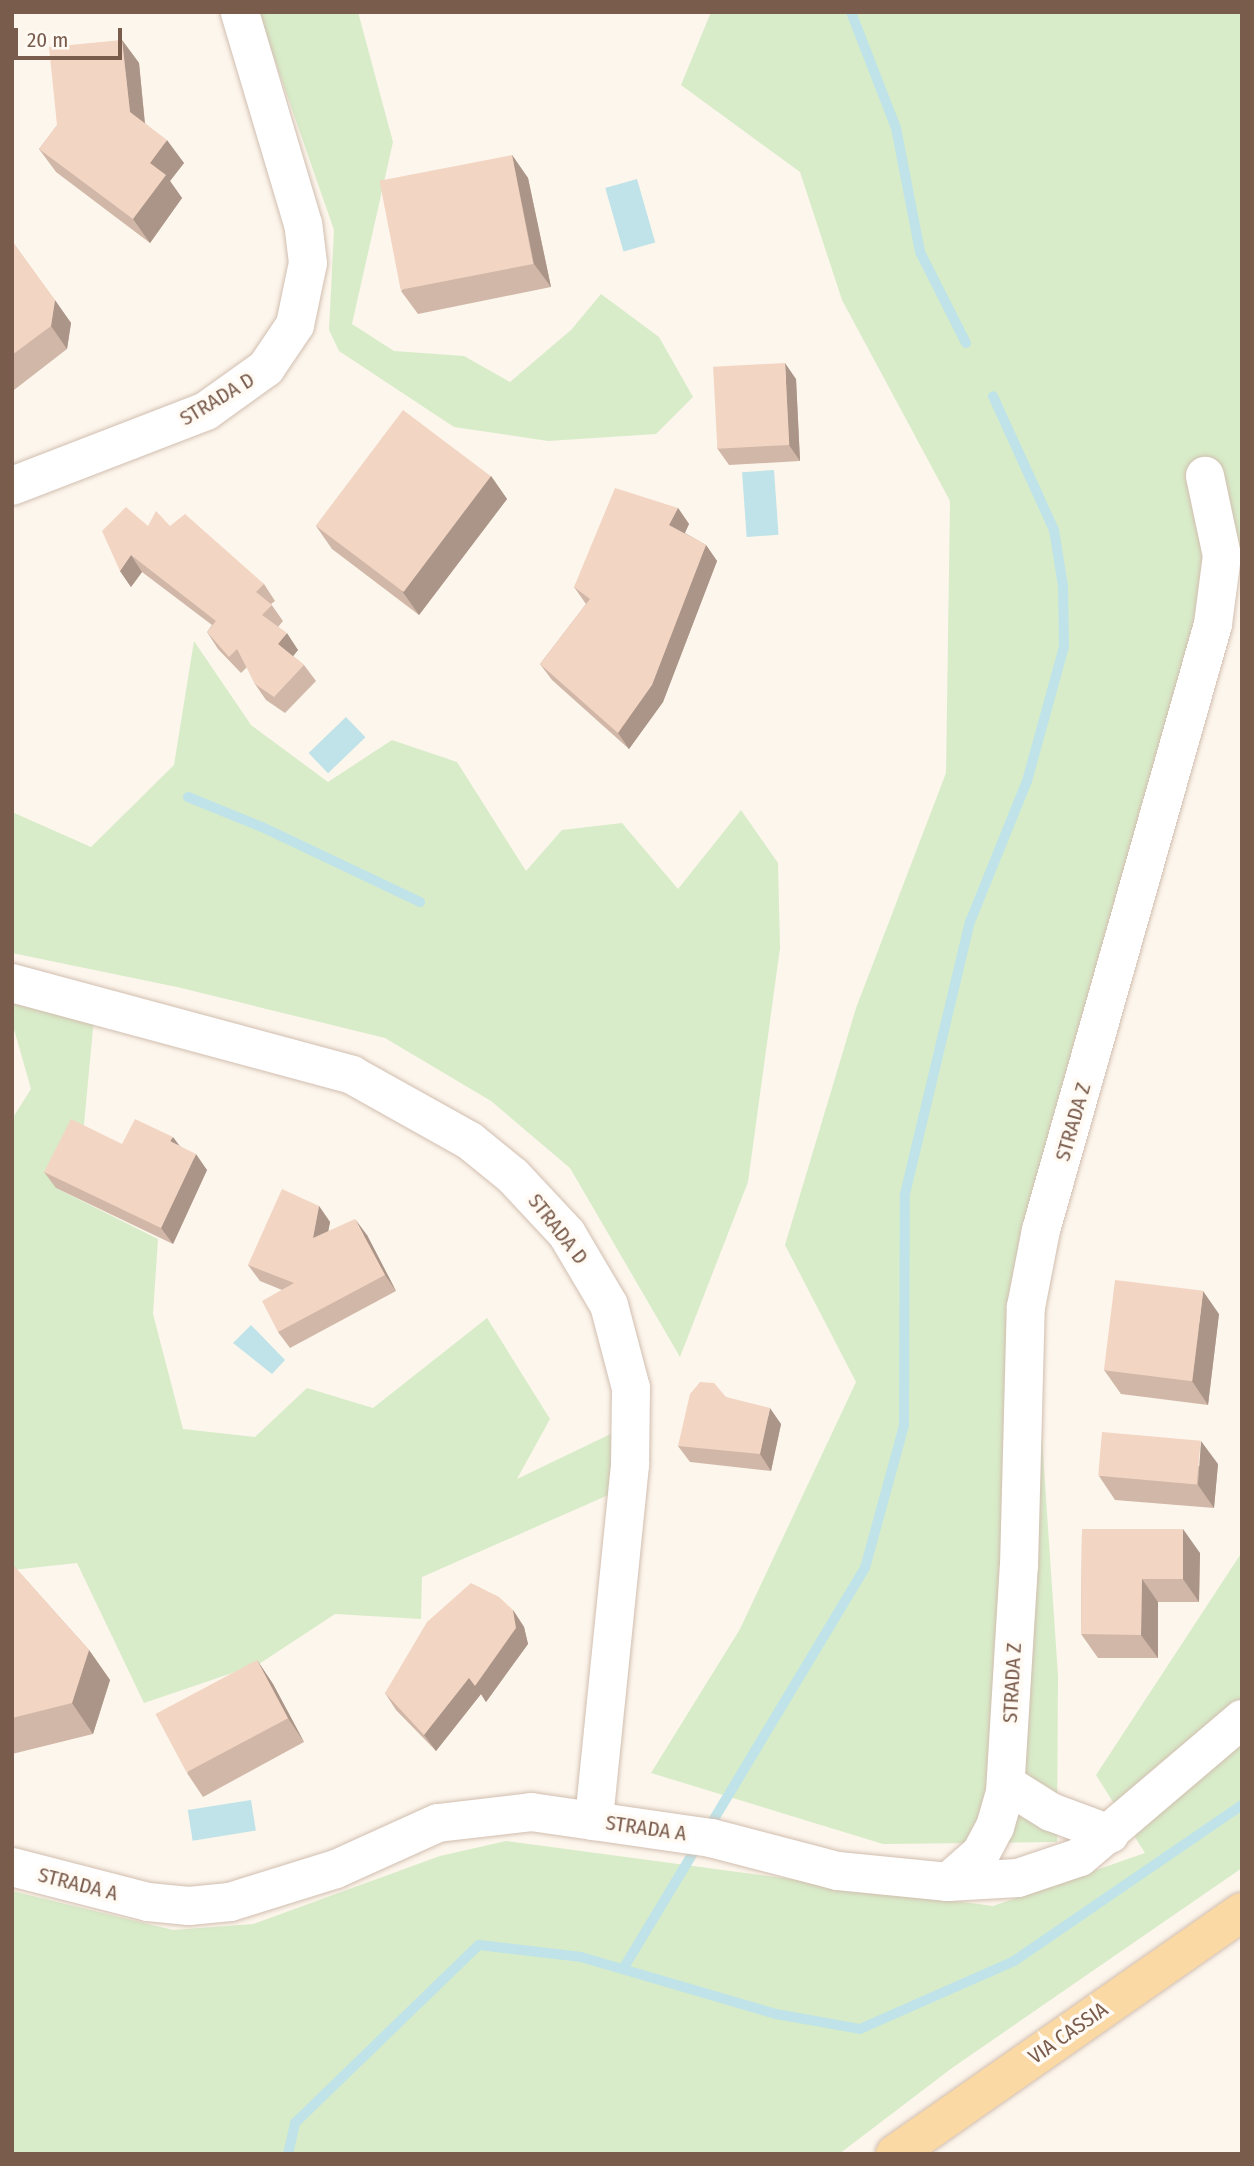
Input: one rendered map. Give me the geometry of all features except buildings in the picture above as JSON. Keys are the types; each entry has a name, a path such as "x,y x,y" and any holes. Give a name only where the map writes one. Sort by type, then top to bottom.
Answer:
{"main road":[{"name":"VIA CASSIA","path":"895,2154 1242,1912"}],"street":[{"name":"STRADA D","path":"12,486 206,411 266,368 295,325 308,263 303,224 240,12"},
{"name":"STRADA Z","path":"948,1882 981,1853 992,1835 1006,1784 1019,1566 1026,1307 1041,1230 1216,612 1222,556 1205,476"},
{"name":"STRADA D","path":"12,983 352,1075 470,1140 513,1176 567,1234 609,1305 631,1388 630,1465 594,1821"},
{"name":"STRADA A","path":"12,1867 148,1902 189,1906 230,1902 336,1869 438,1823 531,1812 700,1836 838,1871 948,1882 1042,1873 1073,1861 1110,1833 1242,1719"},
{"path":"1006,1784 1051,1812 1110,1833"},
{"path":"906,2154 933,2127"}],"green space":[{"path":"258,12 358,12 393,142 352,324 394,351 464,356 510,382 571,330 601,294 659,337 693,397 656,434 548,441 454,427 339,351 329,330 334,230"},
{"path":"711,12 1242,12 1242,543 1222,572 1031,1275 1058,1676 1057,1842 883,1844 651,1773 740,1629 856,1382 785,1245 856,1008 946,773 950,501 842,300 800,172 681,85"},
{"path":"194,641 251,725 328,782 392,740 457,762 526,871 562,830 622,823 678,889 741,810 778,863 780,948 748,1182 680,1357 570,1168 491,1101 385,1038 177,987 12,953 12,812 91,847 174,765"},
{"path":"12,997 94,1018 83,1135 56,1188 158,1239 153,1314 183,1429 255,1437 307,1388 373,1408 487,1318 550,1419 517,1479 623,1428 613,1493 422,1577 421,1619 335,1614 259,1664 144,1703 77,1563 12,1570 12,1119 31,1089 12,1022"},
{"path":"1242,1552 1242,1868 952,2068 839,2154 12,2154 12,1891 173,1930 253,1924 440,1856 506,1841 993,1906 1145,1853 1096,1775"}],"water":[{"path":"637,179 655,242 623,252 605,188"},
{"path":"774,470 779,535 747,537 742,472"},
{"path":"346,717 365,737 328,773 309,753"},
{"path":"251,1325 285,1360 272,1374 233,1343"},
{"path":"251,1800 256,1831 193,1841 188,1810"}],"waterway":[{"path":"851,12 896,128 920,252 966,343"},
{"path":"708,1829 865,1568 904,1425 905,1194 970,922 1027,781 1064,647 1063,586 1054,530 993,396"},
{"path":"188,797 262,827 420,902"},
{"path":"288,2154 295,2123 479,1945 581,1957 776,2014 860,2029 1014,1961 1242,1805"},
{"path":"623,1969 699,1843"}]}
